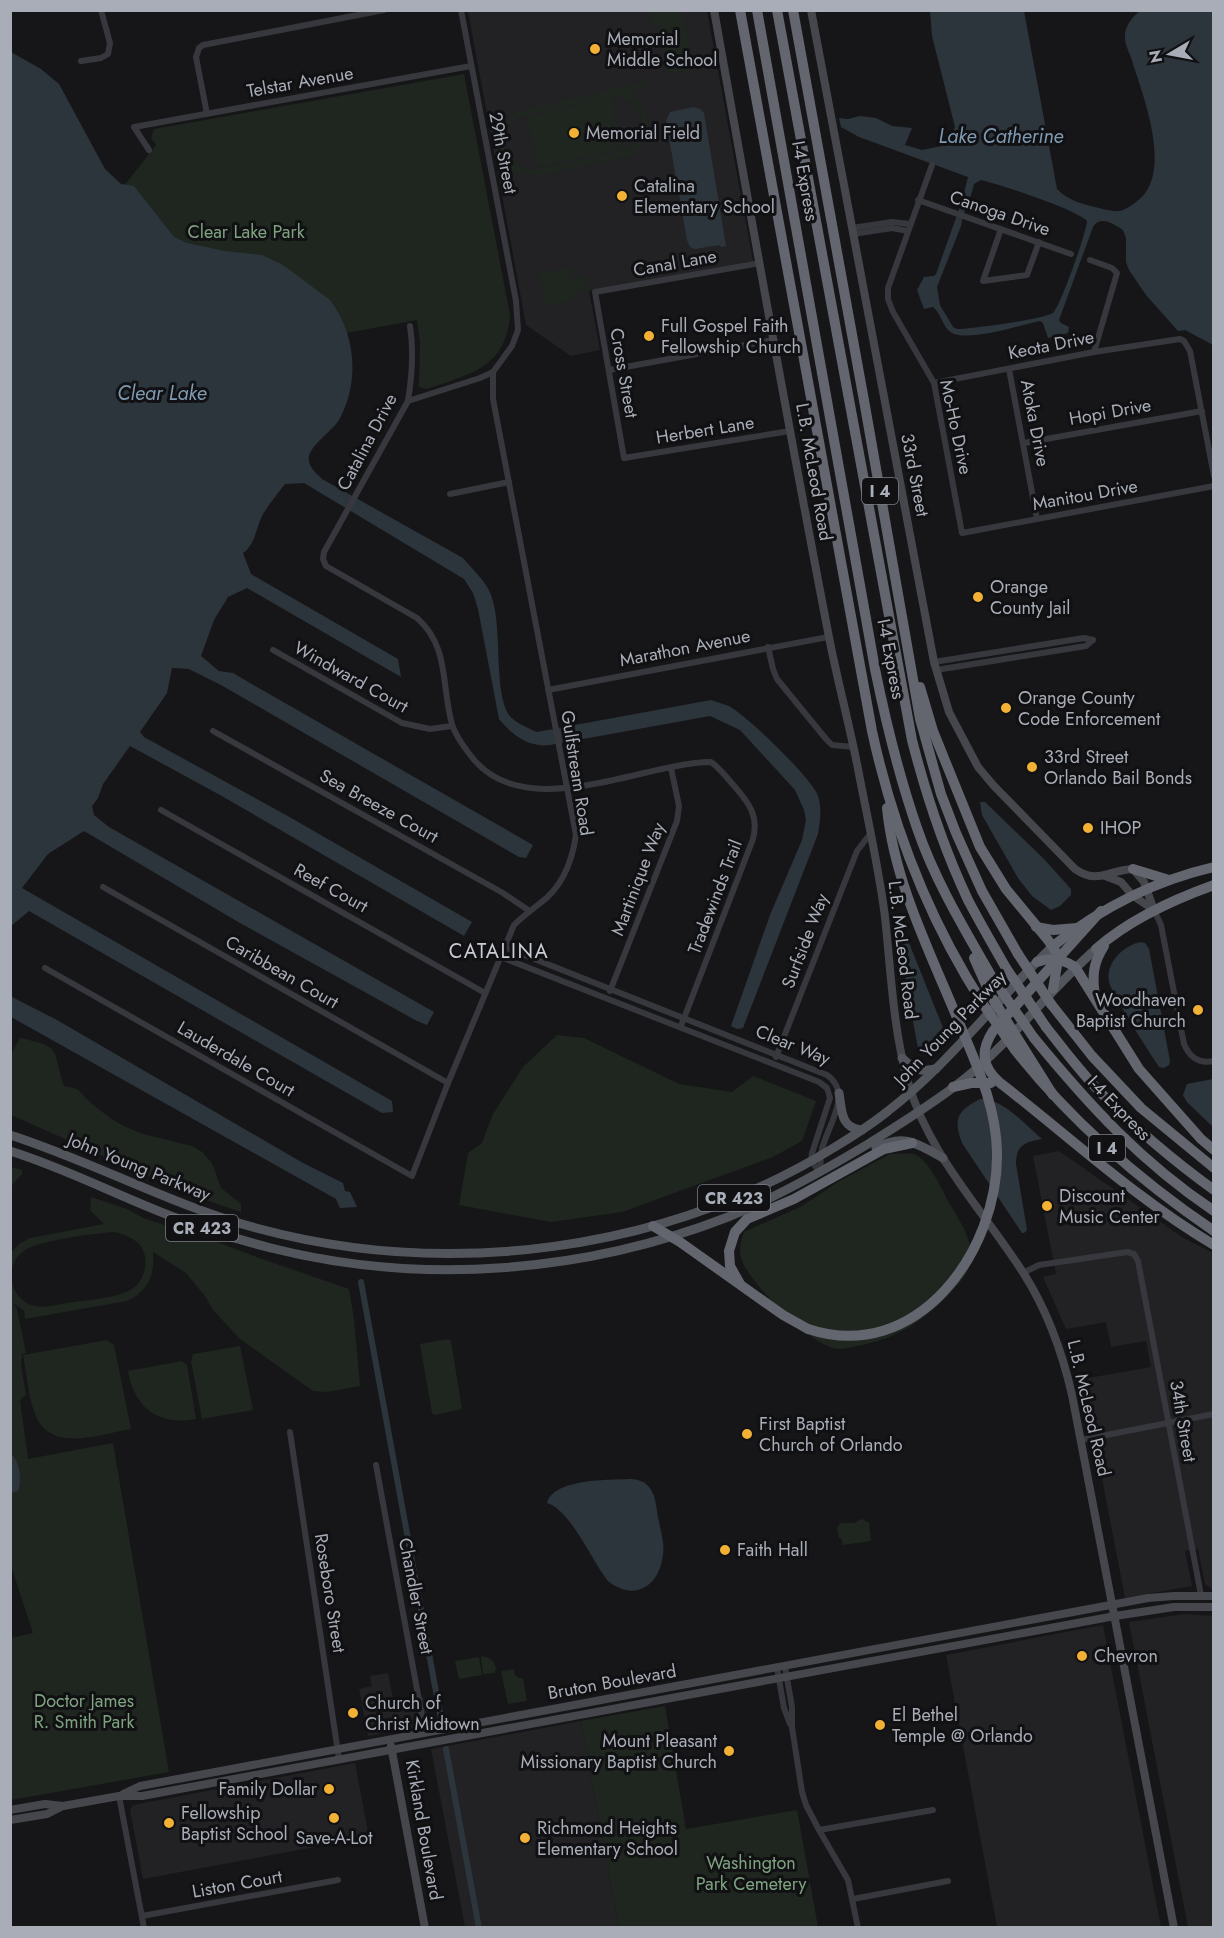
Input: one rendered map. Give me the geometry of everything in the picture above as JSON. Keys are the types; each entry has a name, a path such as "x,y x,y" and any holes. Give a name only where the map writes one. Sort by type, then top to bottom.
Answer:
{"highway":[{"name":"I 4","path":"740,10 872,731 885,789 904,847 928,904 959,965 987,1000 1015,1050 1053,1095 1098,1140 1146,1182 1214,1231"},
{"name":"I-4 Express","path":"757,10 882,702 892,746 917,829 954,911 993,979 1034,1038 1082,1096 1128,1144 1194,1198 1214,1211"},
{"name":"I-4 Express","path":"777,10 912,740 921,775 952,865 1006,968 1046,1027 1092,1084 1127,1119 1170,1157 1214,1190"},
{"name":"I 4","path":"793,10 865,406 901,620 920,719 941,794 982,891 1018,954 1051,1004 1092,1056 1142,1108 1214,1168"},
{"path":"901,620 933,731 968,820 992,868 1011,897 1053,946 1058,960 1053,989"},
{"path":"653,1226 783,1315 808,1329 836,1335 860,1336 878,1333 903,1324 929,1305 951,1282 977,1242 992,1197 996,1176 996,1140 988,1097 914,912 898,865 889,828 885,789"},
{"name":"John Young Parkway","path":"1053,946 1101,911 1132,895 1168,880 1214,867"},
{"path":"1133,869 1168,880"},
{"name":"John Young Parkway","path":"1096,949 1109,938 1154,910 1214,885"},
{"path":"954,911 987,1000 1053,1095"},
{"path":"1101,911 993,1031 984,1047 984,1062 992,1076 1007,1089 1148,1202 1176,1223 1214,1245"},
{"path":"1036,927 1053,930 1077,928"},
{"path":"1096,1003 1093,967 1096,957 1109,938"},
{"path":"1037,962 1058,960 1075,968 1139,1069 1201,1139 1214,1150"},
{"path":"953,1087 981,1082 992,1083 1007,1089"},
{"path":"740,1284 732,1270 729,1255 735,1232 747,1219 794,1199 884,1149 912,1143"}],"main road":[{"name":"John Young Parkway","path":"10,1135 46,1147 205,1213 280,1235 351,1248 432,1254 506,1252 581,1242 653,1226 734,1198 782,1177 862,1130 936,1070 1053,946"},
{"name":"John Young Parkway","path":"10,1151 207,1230 290,1252 355,1264 441,1269 523,1266 602,1254 670,1237 755,1205 843,1159 919,1112 984,1062 1053,989 1096,949"},
{"path":"902,1058 916,1071 936,1070"},
{"path":"839,1093 845,1124 854,1130 862,1130"},
{"path":"843,1159 856,1159 892,1141 901,1140 943,1158"}],"street":[{"path":"81,61 101,58 108,54 110,43 101,10"},
{"path":"207,114 196,57 199,48 203,45 384,10"},
{"name":"29th Street","path":"461,10 516,301 518,330 512,346 493,372"},
{"name":"L.B. McLeod Road","path":"714,10 828,637 854,747 870,834 884,914 896,1025 902,1058 919,1112 943,1158 1023,1273 1043,1306 1059,1346 1081,1440 1174,1928"},
{"name":"33rd Street","path":"811,10 935,666 953,722 972,758 985,776 1075,869 1089,877 1105,876 1120,870 1133,869"},
{"name":"Telstar Avenue","path":"149,150 134,127 471,66"},
{"name":"Mo-Ho Drive","path":"932,165 888,288 888,299 893,312 934,383 962,532"},
{"name":"Canoga Drive","path":"918,200 1071,254"},
{"path":"852,231 909,227"},
{"path":"1001,229 983,281 1027,275 1039,242"},
{"path":"1090,260 1112,268 1117,273 1094,352"},
{"name":"Canal Lane","path":"595,292 760,263"},
{"name":"Cross Street","path":"595,292 624,458"},
{"name":"Catalina Drive","path":"326,566 323,559 324,552 408,401 412,370 410,326"},
{"name":"Keota Drive","path":"934,383 1174,339 1184,341 1190,351 1202,411"},
{"path":"609,370 773,340"},
{"name":"Atoka Drive","path":"1009,369 1037,519"},
{"path":"408,401 493,372"},
{"name":"Gulfstream Road","path":"412,1176 447,1083 514,925 528,910 554,891 572,857 576,835 493,399 493,372"},
{"path":"1202,411 1214,476"},
{"name":"Hopi Drive","path":"1024,443 1202,411"},
{"name":"Herbert Lane","path":"624,458 790,431"},
{"path":"450,494 509,482"},
{"name":"Manitou Drive","path":"962,532 1214,486"},
{"name":"Tradewinds Trail","path":"326,566 417,618 429,628 439,650 452,726 477,764 494,776 512,784 536,789 566,789 711,762 749,803 754,813 756,826 753,839 681,1026"},
{"name":"Marathon Avenue","path":"548,690 828,637"},
{"path":"1084,638 1093,640 1086,646 935,666 1084,638"},
{"path":"768,647 772,669 777,679 826,739 832,745 854,747"},
{"name":"Windward Court","path":"273,650 402,723 430,729 452,726"},
{"name":"Sea Breeze Court","path":"213,731 503,893 528,910"},
{"name":"Martinique Way","path":"606,998 612,989 677,821 678,806 671,768"},
{"name":"Reef Court","path":"161,810 485,993"},
{"name":"Surfside Way","path":"773,1063 857,851 870,834"},
{"path":"1133,869 1140,877 1161,925 1187,1052 1193,1059 1205,1062 1214,1061"},
{"name":"33rd Street","path":"1105,876 1121,882 1132,895 1154,910"},
{"name":"Caribbean Court","path":"102,887 447,1083"},
{"name":"Clear Way","path":"504,947 827,1075 837,1083 839,1093"},
{"name":"Clear Way","path":"501,957 819,1082 829,1092 830,1105 811,1161"},
{"name":"Lauderdale Court","path":"45,968 412,1176"},
{"path":"820,1173 821,1155 837,1109 839,1093"},
{"path":"811,1161 820,1173"},
{"name":"34th Street","path":"1023,1273 1039,1265 1127,1252 1134,1254 1138,1261 1201,1595"},
{"path":"1081,1440 1214,1414"},
{"name":"Roseboro Street","path":"290,1432 339,1759"},
{"name":"Chandler Street","path":"376,1465 425,1733"},
{"name":"Bruton Boulevard","path":"119,1796 140,1786 1148,1598 1214,1596"},
{"name":"Bruton Boulevard","path":"10,1820 47,1814 63,1806 198,1786 1115,1616 1174,1607 1214,1607"},
{"path":"890,1647 892,1657"},
{"path":"781,1667 784,1708 792,1727 802,1792 819,1830 848,1880 858,1928"},
{"path":"686,1685 687,1695"},
{"path":"569,1706 571,1716"},
{"name":"Kirkland Boulevard","path":"390,1739 425,1928"},
{"path":"248,1766 250,1776"},
{"path":"196,1776 198,1786"},
{"path":"119,1796 144,1928"},
{"name":"Bruton Boulevard","path":"10,1810 45,1804 63,1806"},
{"path":"819,1830 933,1810"},
{"name":"Liston Court","path":"142,1916 338,1880"},
{"path":"852,1899 948,1881"}],"shaded area":[{"name":"Catalina Elementary School","path":"468,11 707,11 753,261 589,291 600,350 571,356 526,325"},
{"path":"1059,1151 1182,1237 1213,1253 1213,1590 1205,1584 1198,1549 1185,1551 1192,1586 1125,1598 1083,1379 1151,1367 1146,1341 1111,1347 1106,1322 1066,1329 1043,1277 1056,1274 1033,1156"},
{"path":"1185,1614 1213,1616 1213,1927 1188,1927 1129,1622"},
{"path":"1103,1625 1161,1927 997,1927 946,1655"},
{"path":"388,1673 394,1703 423,1697 428,1725 368,1736 359,1689 372,1686 370,1676"},
{"name":"Richmond Heights Elementary School","path":"581,1721 619,1927 465,1927 431,1749"},
{"path":"355,1763 369,1837 143,1879 130,1810 133,1805"}],"green space":[{"path":"650,11 682,11 693,69 667,74 658,25 653,26"},
{"name":"Clear Lake Park","path":"464,74 510,315 507,333 501,347 483,366 458,379 427,389 419,387 420,343 417,320 11,395 113,200 156,145 151,138 154,129"},
{"path":"643,82 645,88 630,92 646,115 649,131 641,146 632,154 557,172 530,175 508,168 501,158 498,143 500,130 516,112","holes":["616,96 625,99 639,110 643,126 636,143 628,149 534,170 523,168 508,157 504,140 512,123 521,116"]},
{"name":"Memorial Field","path":"611,98 622,149 538,167 527,117"},
{"path":"568,268 570,278 583,276 585,290 572,292 573,300 545,305 540,273"},
{"path":"557,1035 584,1038 679,1084 732,1092 753,1076 816,1101 802,1141 773,1157 622,1212 551,1222 459,1205 468,1153 482,1143 493,1114 523,1067"},
{"path":"20,1038 50,1047 56,1057 64,1086 77,1089 113,1120 143,1134 192,1146 202,1152 212,1163 221,1188 241,1204 241,1212 191,1195 11,1115 11,1054"},
{"path":"890,1154 913,1154 930,1168 966,1232 971,1255 969,1267 961,1281 943,1301 910,1327 872,1343 841,1349 828,1346 815,1339 785,1315 749,1273 740,1255 744,1232 802,1206 838,1182"},
{"path":"11,1167 22,1170 22,1174 11,1186"},
{"name":"Doctor James R. Smith Park","path":"91,1197 127,1209 143,1218 349,1289 360,1386 327,1392 313,1391 240,1339 213,1310 186,1273 153,1252 153,1268 149,1281 141,1292 127,1301 25,1319 24,1311 13,1303 17,1309 26,1353 22,1354 21,1365 26,1395 20,1400 28,1459 113,1443 169,1772 11,1800 11,1638 33,1633 11,1566 11,1252 30,1238 104,1224 90,1210","holes":["114,1232 136,1241 145,1255 143,1275 130,1290 108,1297 45,1307 31,1305 17,1295 13,1287 12,1271 18,1256 25,1250 68,1238"]},
{"path":"448,1339 451,1341 462,1409 435,1415 432,1413 420,1344"},
{"path":"107,1340 114,1345 131,1429 77,1438 64,1438 52,1434 42,1426 35,1414 23,1355"},
{"path":"240,1346 253,1410 202,1419 191,1361 193,1354"},
{"path":"182,1361 187,1365 196,1419 171,1420 150,1412 136,1395 128,1371"},
{"path":"862,1519 869,1523 871,1541 843,1545 837,1528 840,1523 854,1523"},
{"path":"482,1656 494,1662 496,1670 494,1673 483,1674"},
{"path":"479,1657 482,1675 459,1679 455,1661"},
{"path":"514,1669 515,1675 523,1678 527,1701 508,1704 501,1671"},
{"name":"Washington Park Cemetery","path":"665,1706 686,1829 797,1810 818,1927 619,1927 581,1721"}],"water":[{"name":"Lake Catherine","path":"930,11 1024,11 1057,189 1078,202 1117,211 1124,210 1136,202 1147,190 1153,174 1155,156 1149,116 1125,41 1127,26 1140,11 1213,11 1213,345 1185,330 1178,331 1146,295 1126,262 1126,238 1123,230 1103,221 1096,223 1093,227 1059,320 1069,327 1068,333 1048,338 1043,323 1040,321 982,334 960,335 949,330 933,307 924,309 917,290 924,277 936,274 962,201 968,177 859,137 841,127 839,118 848,119 860,116 876,118 892,126 912,128 905,145 922,150 946,145 955,127 932,36","holes":["981,180 1037,198 1068,210 1087,221 1067,284 1053,313 1022,321 957,329 953,327 940,305 937,287 961,226 974,184"]},
{"name":"Clear Lake","path":"11,52 41,69 59,84 105,169 121,184 134,186 174,237 187,243 224,251 262,255 283,265 330,300 339,313 350,343 352,374 346,405 336,424 311,451 309,460 311,466 322,479 463,558 482,580 489,590 495,608 501,691 504,704 512,718 537,732 711,700 729,706 749,721 792,762 813,788 820,805 818,834 743,1028 737,1029 731,1026 770,915 802,840 806,820 795,790 740,730 710,716 550,745 535,744 522,739 499,719 478,609 473,593 464,579 304,483 285,484 262,516 253,541 243,553 251,574 398,659 401,677 247,588 228,597 214,620 201,656 219,671 233,673 533,845 526,858 519,857 221,685 189,669 172,668 167,693 140,732 144,737 286,815 472,922 464,936 220,795 130,746 103,784 92,806 94,815 109,827 434,1012 427,1025 240,923 84,831 48,854 22,888 392,1101 393,1112 382,1113 29,911 11,926"},
{"path":"694,107 704,113 726,246 722,247 719,245 695,249 690,247 687,240 666,121 670,112"},
{"path":"980,802 985,802 1044,859 1071,889 1071,895 1060,906 1051,910 1032,896 1018,878 982,815"},
{"path":"901,923 946,1035 929,1052 921,1052 918,1048 906,985"},
{"path":"1141,942 1145,943 1149,949 1170,1061 1169,1065 1164,1068 1159,1067 1109,982 1110,968 1117,956 1128,947"},
{"path":"10,996 57,1020 303,1163 343,1183 345,1191 350,1192 357,1207 340,1208 336,1199 11,1017"},
{"path":"1214,1079 1213,1127 1187,1102 1183,1095 1187,1084"},
{"path":"980,1099 989,1100 1005,1108 1042,1139 1023,1146 1016,1158 1027,1230 1024,1233 962,1143 959,1135 959,1116 966,1108"},
{"path":"10,1453 16,1460 20,1476 18,1491 11,1493"},
{"path":"632,1479 645,1483 653,1494 663,1550 661,1565 652,1582 637,1590 619,1588 609,1582 573,1526 564,1515 547,1503 560,1489 571,1485 597,1480"}],"waterway":[{"path":"361,1282 441,1719"},
{"path":"446,1749 479,1928"}],"place":[{"name":"Memorial Middle School","path":"595,49"},
{"name":"Memorial Field","path":"574,133"},
{"name":"Catalina Elementary School","path":"622,196"},
{"name":"Full Gospel Faith Fellowship Church","path":"649,336"},
{"name":"Orange County Jail","path":"978,597"},
{"name":"Orange County Code Enforcement","path":"1006,708"},
{"name":"33rd Street Orlando Bail Bonds","path":"1032,767"},
{"name":"IHOP","path":"1088,828"},
{"name":"Woodhaven Baptist Church","path":"1198,1010"},
{"name":"Discount Music Center","path":"1047,1206"},
{"name":"First Baptist Church of Orlando","path":"747,1434"},
{"name":"Faith Hall","path":"725,1550"},
{"name":"Chevron","path":"1082,1656"},
{"name":"Church of Christ Midtown","path":"353,1713"},
{"name":"El Bethel Temple @ Orlando","path":"880,1725"},
{"name":"Mount Pleasant Missionary Baptist Church","path":"729,1751"},
{"name":"Family Dollar","path":"329,1789"},
{"name":"Save-A-Lot","path":"334,1818"},
{"name":"Fellowship Baptist School","path":"169,1823"},
{"name":"Richmond Heights Elementary School","path":"525,1838"}],"district":[{"name":"CATALINA","path":"499,951"}]}
